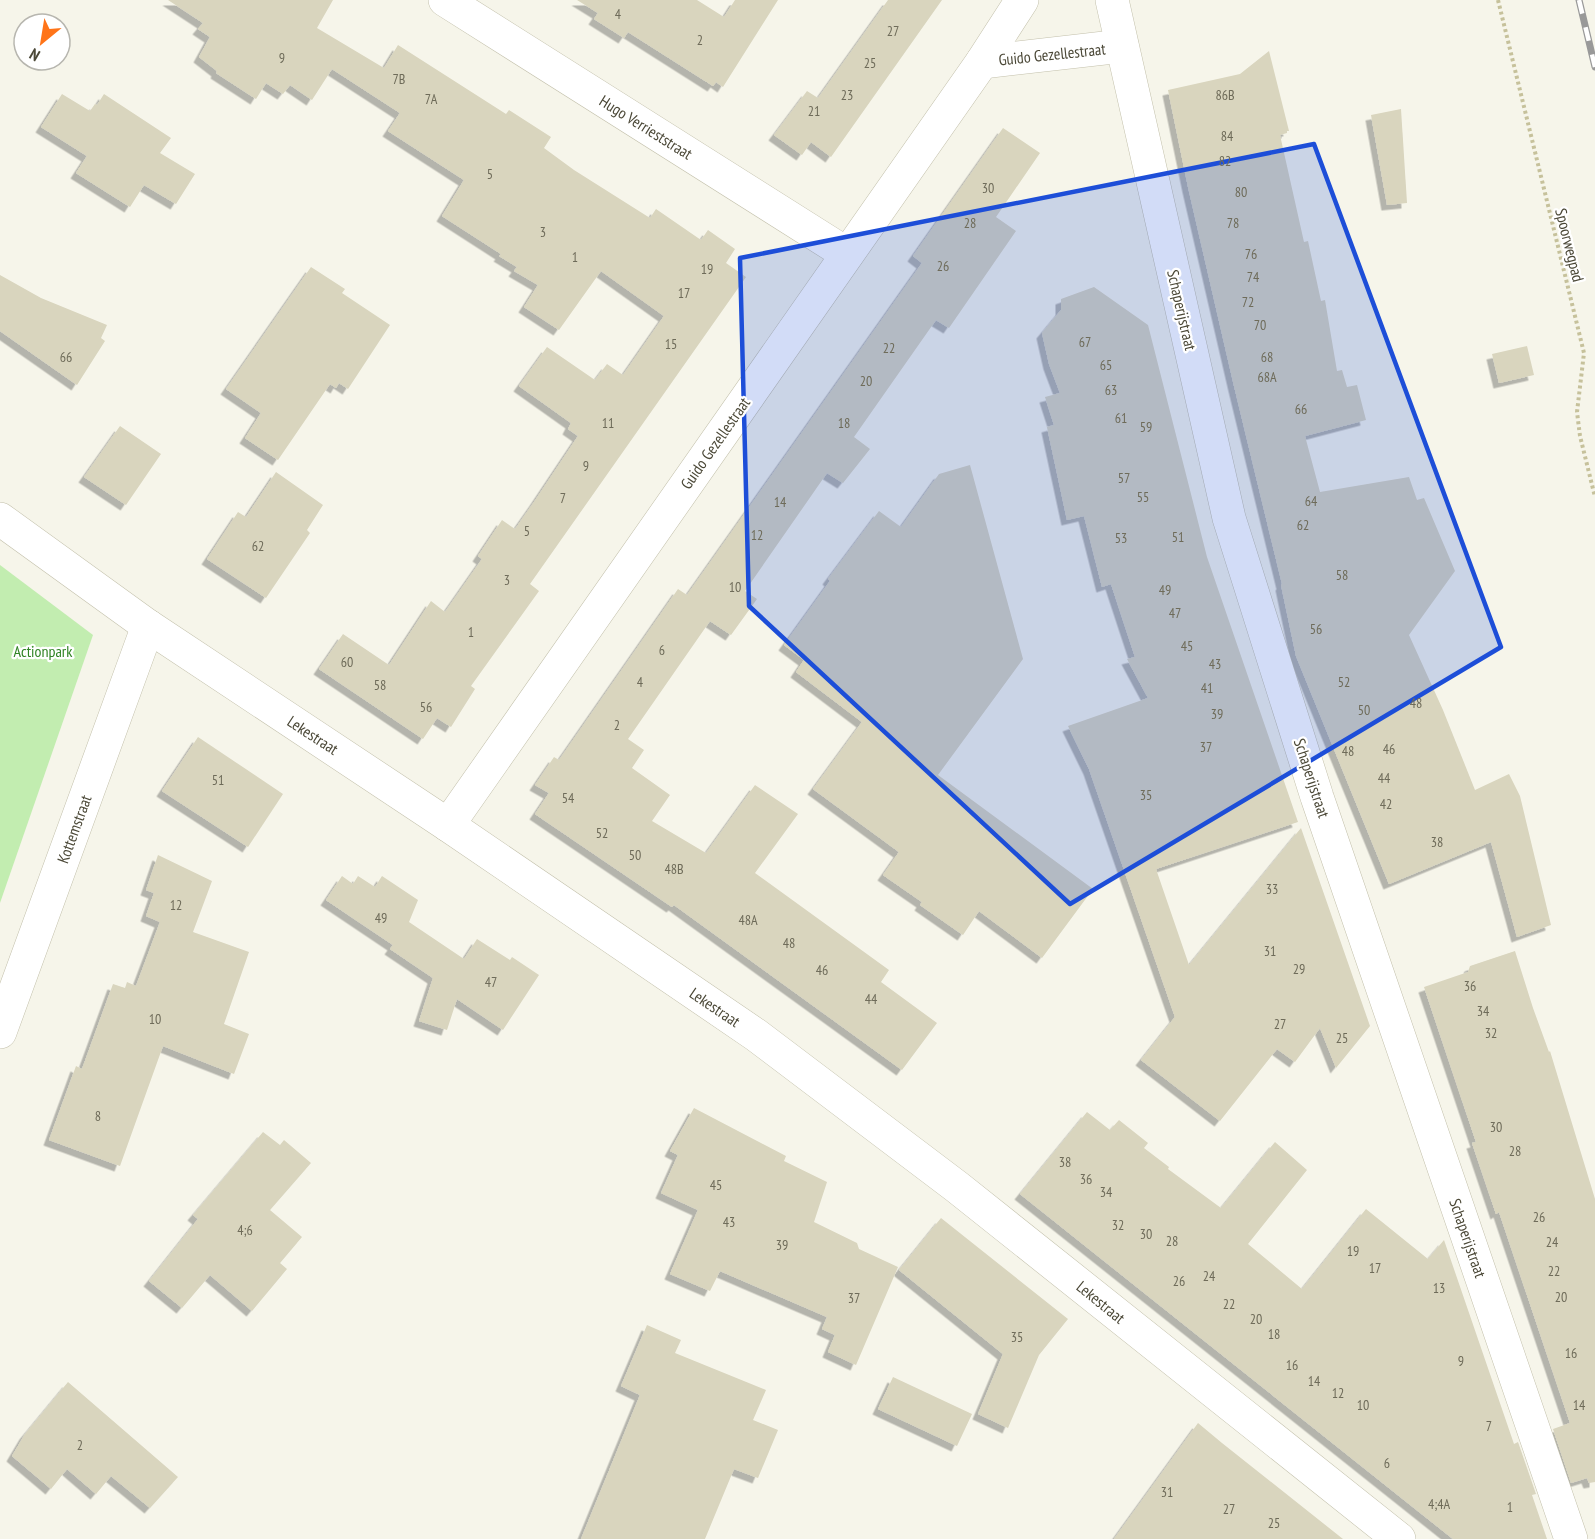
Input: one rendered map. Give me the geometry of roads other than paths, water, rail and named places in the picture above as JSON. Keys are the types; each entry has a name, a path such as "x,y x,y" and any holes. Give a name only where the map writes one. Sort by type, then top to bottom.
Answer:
{"street":[{"name":"Hugo Verrieststraat","path":"445,0 847,254"},
{"name":"Guido Gezellestraat","path":"448,825 982,62 1022,0"},
{"name":"Schaperijstraat","path":"1112,0 1229,518 1317,797 1571,1539"},
{"name":"Guido Gezellestraat","path":"982,62 1122,46"},
{"name":"Lekestraat","path":"0,519 148,627 448,825 756,1035 957,1187 1399,1539"},
{"name":"Kottemstraat","path":"0,1032 148,627"}],"railway":[{"path":"1579,0 1595,67"}],"park label":[{"name":"Actionpark","path":"43,651"}]}
